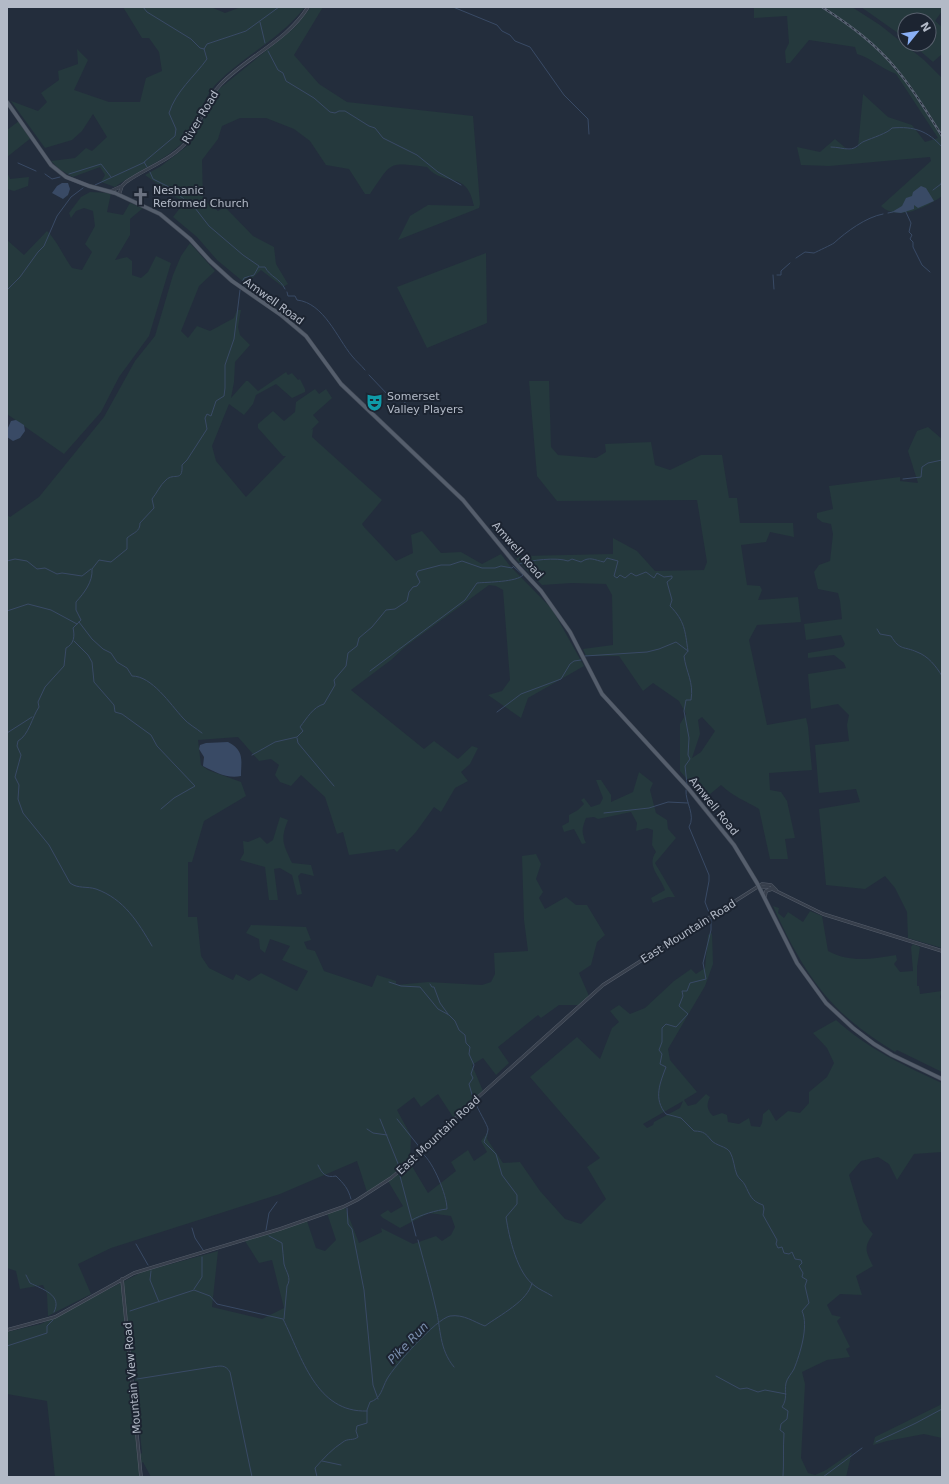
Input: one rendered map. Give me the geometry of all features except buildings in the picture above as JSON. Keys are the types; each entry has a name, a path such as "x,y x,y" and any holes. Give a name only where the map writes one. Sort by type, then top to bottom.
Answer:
{"main road":[{"name":"Amwell Road","path":"7,102 55,170 74,180 110,191 153,210 190,239 210,261 232,281 300,330 341,384 463,500 513,561 534,582 547,599 570,632 592,676 608,702 697,798 734,845 759,887 797,963 812,986 853,1028 874,1044 892,1055 942,1079"}],"street":[{"name":"River Road","path":"110,191 122,186 130,179 161,163 183,146 191,137 210,99 221,84 285,33 308,7"},
{"path":"119,195 122,186"},
{"path":"759,887 767,883 774,890 823,914 942,951"},
{"name":"East Mountain Road","path":"7,1330 55,1316 122,1279 146,1269 273,1231 343,1207 357,1200 411,1162 466,1108 598,989 759,887"},
{"path":"765,900 765,892 768,890 774,890"},
{"name":"Mountain View Road","path":"122,1279 141,1477"}],"green space":[{"path":"123,7 211,7 225,13 241,7 305,7 274,38 239,64 217,83 207,96 193,127 184,141 160,160 115,187 101,182 105,175 100,167 73,177 59,169 51,161 75,158 86,148 92,151 107,137 93,114 82,131 72,140 45,148 11,101 38,111 47,102 41,93 59,80 58,71 78,64 77,49 88,60 74,90 109,102 140,102 146,78 162,71 159,52 149,38 142,38"},
{"path":"311,7 323,7 294,55 319,84 347,102 473,116 480,204 479,208 398,240 410,216 428,205 474,206 471,195 466,187 455,180 441,177 427,167 397,165 387,170 370,194 365,194 349,169 326,165 310,141 294,129 266,118 240,118 222,126 218,139 202,160 203,199 218,211 225,207 253,236 274,247 276,264 288,284 283,287 261,270 246,284 217,260 197,237 173,217 184,203 145,175 161,166 186,147 194,137 219,89 294,28"},
{"path":"754,7 852,7 880,25 897,39 897,52 914,52 924,60 942,78 942,196 921,208 904,213 888,211 881,206 931,161 930,157 829,166 801,165 797,147 820,152 835,139 848,150 858,147 863,94 888,117 912,125 925,142 938,138 896,74 857,54 855,47 809,40 790,63 786,63 785,51 789,43 787,16 754,18"},
{"path":"861,7 942,7 942,11 937,18 937,12 897,12 897,32"},
{"path":"937,23 942,27 942,54 933,62 921,52 937,52"},
{"path":"19,121 31,138 7,157 7,130"},
{"path":"7,172 10,179 29,177 28,186 14,191 7,189"},
{"path":"90,192 111,193 107,212 123,215 130,203 143,208 130,219 130,235 115,260 127,257 132,261 132,275 141,278 148,272 156,256 171,263 149,336 119,377 101,412 64,454 7,414 7,240 24,255 47,231 72,268 82,270 92,252 85,244 95,226 93,211 84,208 76,211 71,218 69,213 81,197"},
{"path":"190,243 215,271 199,286 181,331 188,338 197,326 210,331 234,318 237,310 241,310 238,327 240,335 250,345 235,362 234,382 231,398 246,381 248,381 258,391 286,372 288,375 292,373 298,380 300,379 305,389 305,392 292,398 276,384 256,395 253,404 244,415 229,404 212,446 216,461 246,497 286,456 283,456 258,428 258,424 273,411 284,421 295,412 296,402 315,389 319,394 326,389 332,398 313,415 319,422 311,430 313,429 312,437 382,500 362,524 364,527 396,561 413,553 411,535 422,531 441,553 461,552 482,564 501,554 510,566 552,609 584,666 528,698 521,718 488,695 502,691 510,680 503,590 496,586 489,585 406,646 391,660 351,690 424,749 434,741 458,759 472,746 478,748 470,764 461,772 468,781 455,788 441,812 434,807 416,832 397,852 394,849 349,855 343,832 337,834 325,797 301,775 291,786 280,782 275,775 279,765 271,759 259,761 238,737 198,740 201,765 208,770 241,782 246,796 204,821 192,862 188,862 188,917 197,917 201,956 209,968 233,980 236,974 249,981 261,973 297,991 308,971 282,960 290,946 270,939 265,953 260,949 259,939 246,933 251,925 306,927 311,940 304,942 307,949 315,951 324,971 372,987 377,975 396,981 396,985 428,982 482,985 491,982 495,974 494,953 528,951 524,920 522,856 536,854 541,864 536,879 543,892 539,898 545,909 566,897 576,905 587,905 605,935 597,942 591,965 579,973 589,996 581,1005 559,1005 541,1018 538,1015 498,1047 509,1063 496,1075 483,1058 472,1065 483,1091 453,1117 438,1094 421,1107 414,1097 397,1110 411,1136 410,1163 428,1193 456,1171 451,1162 468,1150 474,1161 487,1152 481,1141 488,1132 487,1139 503,1163 520,1162 540,1191 565,1219 581,1224 606,1199 587,1167 600,1158 530,1077 577,1037 600,1059 612,1028 619,1022 610,1011 619,1005 630,1014 645,1008 674,981 691,969 696,974 705,968 708,935 712,933 713,964 705,986 668,1049 670,1060 697,1092 684,1100 688,1106 696,1104 706,1094 710,1097 708,1107 709,1112 713,1116 722,1113 727,1115 728,1122 739,1124 749,1118 751,1126 760,1127 763,1114 769,1109 776,1121 788,1111 800,1113 809,1103 809,1092 827,1077 834,1063 827,1048 813,1033 836,1020 861,1040 886,1056 942,1083 942,1152 914,1154 897,1180 889,1164 878,1157 861,1161 849,1175 863,1222 873,1234 868,1243 867,1253 873,1266 856,1276 862,1295 840,1294 827,1305 832,1315 841,1317 837,1321 850,1347 846,1349 850,1357 827,1360 802,1372 805,1384 801,1458 808,1473 815,1475 826,1470 852,1452 846,1477 151,1477 143,1462 139,1464 140,1477 55,1477 47,1401 7,1394 7,1332 41,1324 142,1272 218,1251 212,1307 262,1319 284,1308 272,1260 259,1263 245,1241 307,1221 316,1248 325,1251 336,1240 327,1213 345,1207 359,1243 382,1232 381,1228 413,1244 436,1236 442,1241 451,1235 455,1227 451,1216 429,1213 400,1228 383,1218 380,1215 388,1210 391,1213 403,1206 388,1181 367,1192 357,1161 280,1194 111,1248 78,1264 91,1294 48,1316 47,1294 43,1285 20,1289 16,1271 7,1268 7,515 10,517 39,497 104,417 135,361 155,336 173,275 181,256","holes":["683,1101 680,1108 654,1122 653,1125 647,1128 643,1124","128,1352 132,1352 142,1453 139,1455"]},
{"path":"486,253 487,323 427,348 397,287"},
{"path":"529,381 549,381 551,447 558,455 596,458 606,452 605,444 651,442 655,465 670,470 701,455 722,455 729,498 737,498 740,523 793,523 794,537 770,532 766,542 741,545 747,585 760,586 762,590 758,600 798,597 801,622 757,625 749,640 767,725 806,718 808,727 812,770 769,773 770,790 781,792 787,801 795,838 785,839 788,859 770,859 759,809 734,795 721,785 704,799 680,771 680,724 686,714 679,701 653,683 643,691 619,656 586,656 583,649 613,645 612,595 606,584 572,583 542,585 516,559 521,556 613,554 613,538 637,551 655,571 704,570 707,562 697,500 557,501 537,476","holes":["702,717 715,731 701,752 692,758 700,734 698,720"]},
{"path":"928,427 942,439 942,948 908,938 907,912 895,888 885,876 865,889 826,885 819,809 860,802 856,789 819,793 815,745 849,741 847,725 849,715 838,704 811,709 808,674 846,668 844,663 834,655 808,658 808,653 843,647 845,644 841,635 806,640 804,624 842,619 838,593 818,589 814,572 819,565 830,561 833,534 831,524 822,522 817,518 817,513 833,509 829,486 900,477 900,481 918,483 908,451 917,431"},
{"path":"639,772 653,783 650,790 656,813 667,820 668,829 676,838 655,863 675,897 668,897 653,903 651,898 665,890 652,862 656,852 652,845 653,830 647,828 636,831 637,823 631,812 598,819 594,817 586,818 583,836 586,843 582,844 574,829 564,832 562,826 569,822 569,815 578,810 584,804 581,800 584,798 591,807 600,804 603,798 596,780 601,780 611,795 611,802 633,792"},
{"path":"280,817 288,820 283,837 286,851 292,863 311,865 314,876 301,873 298,876 302,894 297,895 292,875 280,868 274,869 278,900 269,900 265,867 240,860 244,853 243,841 248,842 260,837 267,844 273,840"},
{"path":"773,906 779,908 778,913 784,918 788,912 803,922 810,911 822,916 828,951 836,955 853,959 870,959 896,955 897,960 894,964 900,972 913,971 911,947 913,944 920,947 917,967 917,986 919,986 920,994 942,991 940,997 942,1001 942,1072 897,1050 895,1052 861,1029 837,1008 825,995 805,968"},
{"path":"942,1401 942,1438 924,1434 873,1445 875,1437 940,1405"}],"water":[{"path":"62,183 68,183 70,189 68,195 63,199 52,193 57,186"},
{"path":"921,186 926,188 934,201 918,208 914,205 914,209 901,213 892,212 902,206 906,198 912,196 913,192"},
{"path":"16,420 24,425 25,431 20,438 13,441 7,437 7,430 11,421"},
{"path":"228,742 240,752 241,776 226,776 203,766 204,757 199,749 200,745 206,743"}],"waterway":[{"path":"143,7 147,12 191,39 200,48 204,49"},
{"path":"147,167 144,162 175,136 176,129 169,113 176,98 207,59 204,49 207,44 246,31 279,7"},
{"path":"453,7 497,25 515,41 530,47 564,95 588,119 589,134"},
{"path":"260,22 265,43"},
{"path":"268,51 278,70 283,73 286,81 314,98 330,112 335,113 345,111 369,126 375,128 383,138 417,155 438,172 461,185"},
{"path":"831,147 852,149 863,142 887,132 892,128 914,129 926,133 942,147"},
{"path":"95,185 145,162"},
{"path":"18,163 36,171"},
{"path":"69,174 101,164 111,177"},
{"path":"150,172 153,179 169,187 195,208 209,226 243,255 259,266 254,275 244,278 241,285"},
{"path":"45,174 52,179 60,177"},
{"path":"933,190 941,184 942,180"},
{"path":"7,290 20,277 44,246 57,216 71,197 83,188"},
{"path":"905,210 911,223 909,232 912,235 910,239 913,242 913,247 922,265 930,272"},
{"path":"888,213 893,212"},
{"path":"796,258 805,252 814,253 834,243 863,222 883,214"},
{"path":"777,275 781,275 781,271 790,263"},
{"path":"259,267 265,267 283,285 285,289"},
{"path":"773,275 774,289"},
{"path":"152,946 136,920 115,899 96,889 76,886 70,883 49,845 23,813 18,799 19,785 15,777 21,755 17,746 18,741 28,730 39,707 38,702 45,687 64,666 66,648 73,640 73,628 81,620 76,610 76,602 85,591 89,583 92,569 99,560 111,562 127,549 127,538 138,530 140,523 154,508 152,499 162,484 169,478 179,476 181,474 182,465 187,460 207,429 205,418 207,414 211,416 216,401 224,396 225,365 234,339 240,290"},
{"path":"287,292 288,296 295,296 297,300 315,307 329,322 346,349 365,370"},
{"path":"369,375 389,396 402,400 419,415"},
{"path":"903,479 921,477 922,467 928,463 942,460"},
{"path":"519,564 536,560 551,559 568,561 572,559 581,562 590,559 604,562 607,558 618,561 614,576 617,578 620,575 625,578 631,573 636,576 646,572 654,578 657,573 664,577 672,576 672,578 667,582 672,600 670,606 675,611 684,627 688,651 684,656 691,682 692,694 691,700 686,700 684,711 689,738 688,755 690,759 685,766 687,784"},
{"path":"7,561 15,559 27,561 37,569 45,568 57,574 62,573 82,576 91,569"},
{"path":"252,755 275,742 297,737 303,731 300,727 313,710 324,704 335,685 334,680 346,666 348,653 357,646 359,638 372,627 386,610 395,609 407,601 409,592 420,582 416,574 418,571 441,565 450,565 462,561 482,568 495,568 501,566 512,568 514,566"},
{"path":"370,671 465,600 477,583 515,579 523,575 513,566"},
{"path":"7,611 28,604 51,610 77,624"},
{"path":"79,622 92,639 103,649 111,653 117,662 127,668 132,676 139,677 147,681 160,692 185,720 202,733"},
{"path":"877,629 880,634 891,636 900,646 925,656 942,676"},
{"path":"74,641 88,655 92,662 94,682 114,705 115,712 122,714 151,735 157,746 195,786 174,798 161,809"},
{"path":"585,656 647,652 676,642 688,651"},
{"path":"497,712 521,694 561,679 570,664 574,661 581,660"},
{"path":"7,733 32,717"},
{"path":"297,738 298,743 334,786"},
{"path":"686,790 691,813 691,822 689,827 709,875 705,902 710,915"},
{"path":"604,813 649,808 668,802 688,803"},
{"path":"711,919 711,930 703,963 706,979 690,983 687,991 682,991 683,996 679,1006 688,1014 676,1027 666,1024 662,1028 662,1042 659,1050 662,1054 660,1064 666,1067 660,1085 659,1097 662,1108 666,1114 681,1118 694,1131 704,1133 713,1142 726,1148 730,1152 738,1176 753,1200 763,1205 763,1215 777,1240 776,1244 778,1248 782,1247 784,1253 789,1254 792,1252 795,1259 801,1260 802,1263 799,1266 803,1273 802,1277 807,1280 805,1286 809,1303 802,1311 805,1324 803,1340 794,1369 788,1377 784,1404 782,1407 788,1411 787,1419 781,1424 780,1430 784,1433 783,1477"},
{"path":"389,982 401,986 420,987 438,1009 449,1015 455,1021 459,1030 465,1035 466,1043 470,1047 469,1054 474,1065 471,1074 473,1078 469,1084 473,1098"},
{"path":"430,984 434,987 440,1003 448,1014"},
{"path":"475,1102 488,1129 484,1142 496,1154 502,1175 517,1195 517,1204 506,1217 509,1235 515,1254 523,1273 529,1280 552,1296"},
{"path":"380,1119 399,1166"},
{"path":"397,1119 421,1149"},
{"path":"367,1129 373,1133 387,1135"},
{"path":"412,1220 419,1216 438,1210 447,1209 445,1196 439,1179 431,1164 423,1154"},
{"path":"318,1165 325,1175 336,1176 339,1179 347,1189 351,1199"},
{"path":"400,1176 416,1236"},
{"path":"266,1230 269,1213 277,1202"},
{"path":"347,1208 348,1224 352,1229 364,1290 373,1385 378,1399"},
{"path":"192,1228 195,1238 203,1250"},
{"path":"269,1236 282,1243 284,1264 289,1278 284,1319"},
{"path":"418,1240 438,1316 441,1339 449,1360 454,1367"},
{"path":"136,1244 148,1265"},
{"path":"194,1289 202,1277 202,1257"},
{"path":"151,1271 150,1280 159,1302"},
{"path":"26,1275 30,1283 45,1290 54,1297 56,1301 54,1312"},
{"name":"Pike Run","path":"317,1477 315,1468 328,1454 345,1441 358,1437 356,1431 357,1426 367,1423 367,1410 370,1402 374,1401 379,1396 391,1372 435,1325 450,1316 460,1316 485,1326 519,1302 525,1296 532,1283"},
{"path":"130,1311 194,1290 210,1296 217,1304 283,1319 304,1365 323,1393 335,1403 350,1409 367,1411"},
{"path":"7,1346 47,1333 47,1326 53,1320"},
{"path":"137,1379 217,1366 226,1368 230,1372 252,1477"},
{"path":"716,1376 740,1389 747,1388 758,1392 765,1390 786,1394"},
{"path":"876,1442 942,1409"},
{"path":"823,1477 862,1448"},
{"path":"322,1461 341,1465"}],"railway":[{"path":"822,7 862,36 889,61 915,94 942,136"}],"place":[{"name":"Neshanic Reformed Church","path":"140,196"},
{"name":"Somerset Valley Players","path":"374,402"}]}
